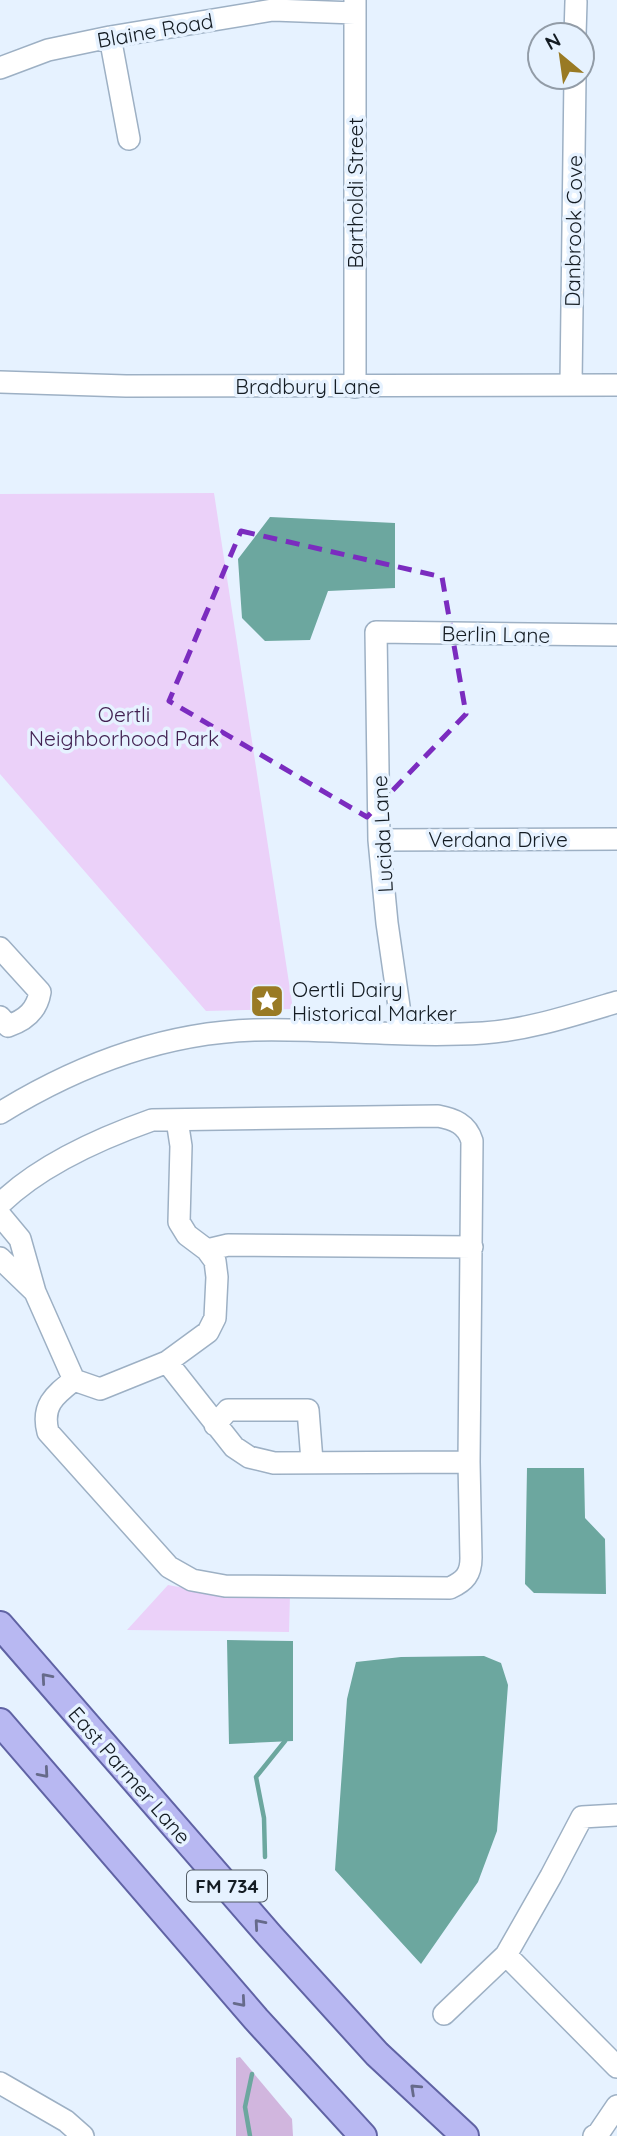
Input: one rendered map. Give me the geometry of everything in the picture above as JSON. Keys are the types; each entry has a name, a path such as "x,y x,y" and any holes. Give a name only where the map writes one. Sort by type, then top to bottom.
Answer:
{"main road":[{"name":"East Parmer Lane","path":"0,1625 270,1936 377,2053 465,2136"},
{"name":"FM 734","path":"0,1722 256,2019 363,2136"}],"street":[{"path":"575,21 576,2"},
{"name":"Blaine Road","path":"0,68 48,50 110,37 273,10 355,6"},
{"name":"Bartholdi Street","path":"355,6 355,387"},
{"path":"110,37 129,139"},
{"name":"Danbrook Cove","path":"572,384 575,91"},
{"name":"Bradbury Lane","path":"0,382 139,386 617,385"},
{"name":"Berlin Lane","path":"376,632 617,635"},
{"name":"Lucida Lane","path":"376,632 379,840 387,923 403,1034"},
{"name":"Verdana Drive","path":"379,840 617,839"},
{"path":"0,948 40,992 38,1006 22,1021 8,1026 0,1017"},
{"path":"0,1113 74,1072 166,1041 255,1030 485,1033 541,1023 617,1002"},
{"path":"0,1205 36,1177 99,1141 152,1120 438,1116 452,1119 466,1128 472,1141 471,1568 463,1582 450,1587 225,1586 192,1580 169,1567 48,1432 45,1418 53,1397 74,1380"},
{"path":"0,1215 20,1239 35,1292 74,1380 100,1389 166,1362 208,1332 215,1318 217,1276 215,1261 207,1250 187,1234 179,1222 181,1146 177,1119"},
{"path":"207,1250 228,1245 472,1247"},
{"path":"0,1258 35,1292"},
{"path":"166,1362 234,1447 249,1457 274,1463 470,1462"},
{"path":"215,1424 228,1410 308,1410 312,1461"},
{"path":"444,2014 506,1955 582,1817 617,1815"},
{"path":"506,1955 617,2067"},
{"path":"0,2083 66,2121 83,2136"},
{"path":"597,2135 617,2106"}],"highlighted area":[{"path":"241,531 442,577 466,714 367,817 169,701"}],"green space":[{"name":"Oertli Neighborhood Park","path":"214,493 293,1009 206,1011 0,774 0,494"},
{"path":"168,1585 218,1594 290,1595 289,1632 127,1630"}],"shaded area":[{"path":"270,517 395,523 395,588 328,591 310,640 265,641 242,618 238,559"},
{"path":"527,1468 584,1468 585,1518 605,1539 606,1594 534,1593 525,1584"},
{"path":"227,1640 293,1641 293,1741 229,1744"},
{"path":"484,1656 501,1663 508,1685 497,1831 478,1882 421,1964 335,1870 347,1699 356,1662 401,1657"},
{"path":"240,2057 292,2119 293,2136 236,2136 236,2058"}],"waterway":[{"path":"265,1857 264,1818 256,1777 285,1741"},
{"path":"250,2136 245,2107 252,2074"}],"place":[{"name":"Oertli Dairy Historical Marker","path":"267,1001"}]}
